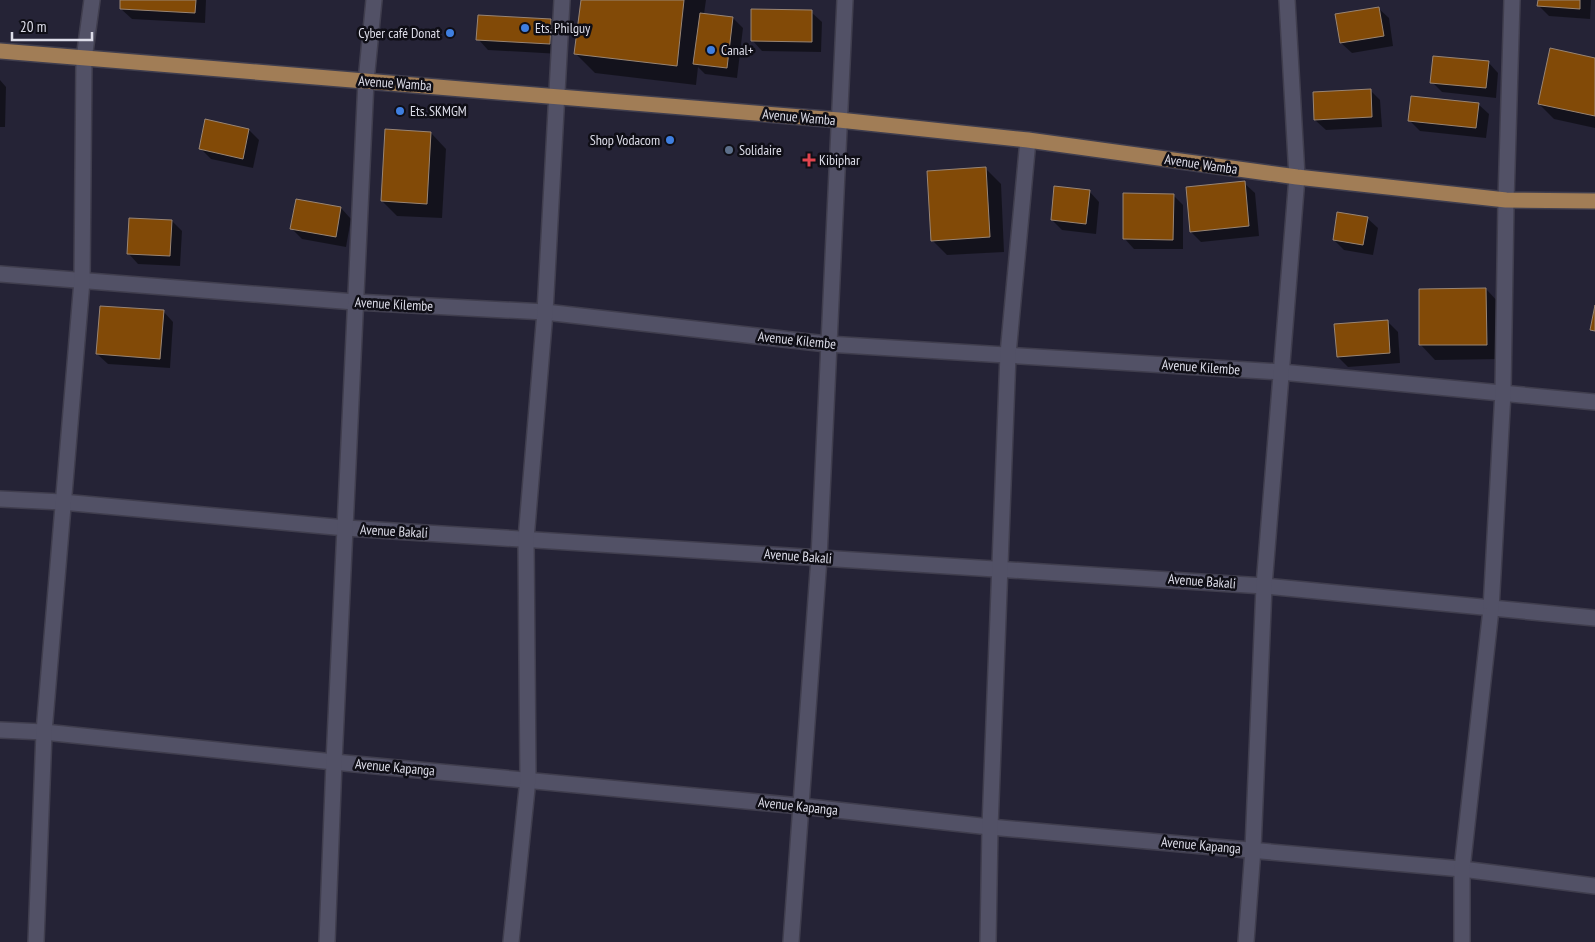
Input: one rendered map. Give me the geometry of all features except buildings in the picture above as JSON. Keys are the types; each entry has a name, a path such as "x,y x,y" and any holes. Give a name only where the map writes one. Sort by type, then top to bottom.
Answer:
{"main road":[{"name":"Avenue Wamba","path":"0,51 556,95 839,120 1028,140 1297,177 1506,200 1595,201"}],"street":[{"path":"36,942 44,732 82,280 84,59 92,0"},
{"path":"328,942 334,762 355,302 366,80 374,0"},
{"path":"511,942 528,779 526,538 545,312 562,0"},
{"path":"791,942 819,558 827,344 845,0"},
{"path":"1246,942 1253,849 1264,586 1297,177 1287,0"},
{"path":"1462,942 1462,869 1491,609 1503,392 1512,0"},
{"path":"988,942 990,827 1008,354 1028,140"},
{"name":"Avenue Kilembe","path":"0,274 355,302 545,312 827,344 1281,372 1595,402"},
{"name":"Avenue Bakali","path":"0,499 62,502 346,528 1264,586 1595,618"},
{"name":"Avenue Kapanga","path":"0,730 44,732 334,762 528,779 990,827 1462,869 1595,886"}],"place":[{"name":"Ets. Philguy","path":"525,28"},
{"name":"Cyber café Donat","path":"450,33"},
{"name":"Canal+","path":"711,50"},
{"name":"Ets. SKMGM","path":"400,111"},
{"name":"Shop Vodacom","path":"670,140"},
{"name":"Solidaire","path":"729,150"},
{"name":"Kibiphar","path":"809,160"}]}
